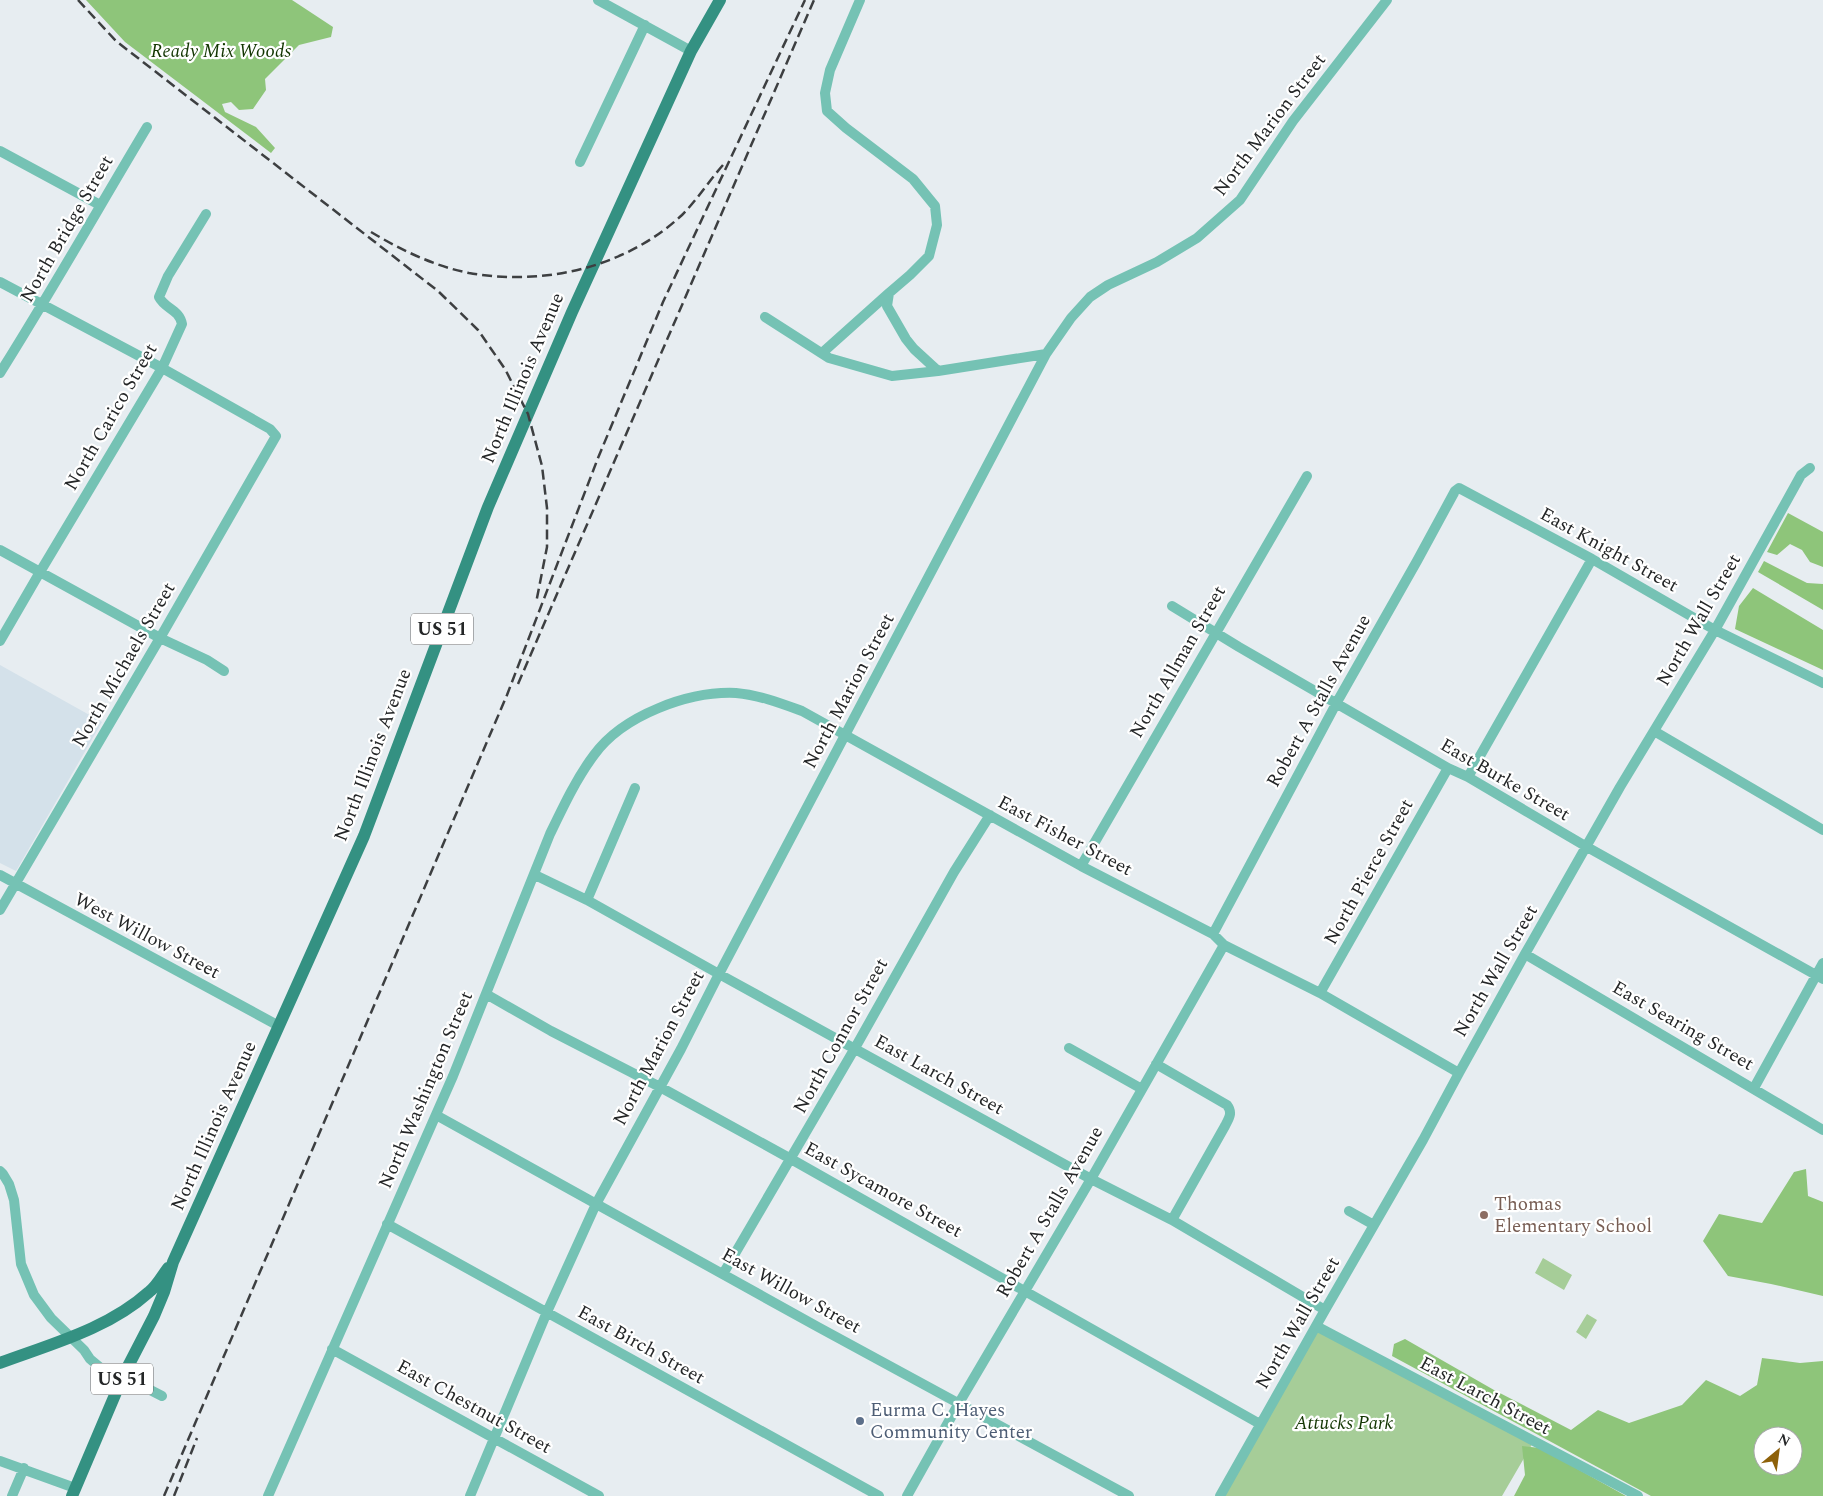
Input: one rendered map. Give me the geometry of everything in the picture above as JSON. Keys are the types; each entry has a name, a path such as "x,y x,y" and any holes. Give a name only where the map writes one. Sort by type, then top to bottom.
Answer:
{"main road":[{"name":"North Illinois Avenue","path":"74,1492 123,1376 154,1316 173,1262 364,836 488,507 572,312 691,51 720,0"},
{"name":"US 51","path":"0,1363 107,1321 131,1307 151,1291 173,1262"}],"street":[{"path":"598,0 691,51"},
{"path":"822,353 929,256 937,225 935,206 913,180 846,128 827,110 825,93 830,70 860,0"},
{"name":"North Marion Street","path":"470,1496 547,1312 596,1204 660,1087 1046,354 1071,318 1090,297 1108,285 1158,262 1197,238 1240,200 1293,121 1387,0"},
{"path":"580,162 645,25"},
{"name":"North Bridge Street","path":"0,373 43,305 100,204 147,127"},
{"path":"0,152 100,204"},
{"name":"North Carico Street","path":"0,641 162,368 182,324 177,312 162,303 159,296 168,276 206,214"},
{"path":"0,282 162,368"},
{"path":"889,293 887,306 906,339 938,371"},
{"path":"765,317 829,358 892,376 938,371 1046,354"},
{"name":"North Michaels Street","path":"0,910 276,436 270,429 162,368"},
{"name":"North Wall Street","path":"1220,1496 1423,1140 1458,1073 1586,847 1715,630 1800,475 1810,468"},
{"name":"North Allman Street","path":"1081,866 1307,476"},
{"name":"East Knight Street","path":"1459,488 1592,559 1715,630 1823,683"},
{"name":"Robert A Stalls Avenue","path":"1212,934 1337,702 1455,491 1459,488"},
{"path":"0,550 160,638 207,660 224,671"},
{"path":"1468,777 1592,559"},
{"name":"East Burke Street","path":"1172,606 1448,768 1468,777 1586,847 1820,978"},
{"name":"East Fisher Street","path":"641,718 658,708 676,701 708,694 736,693 770,699 802,711 1081,866 1212,934 1224,945 1320,993 1458,1073"},
{"name":"North Washington Street","path":"268,1496 436,1115 550,834 568,796 595,754 621,729 641,718"},
{"path":"1654,731 1823,830"},
{"name":"North Pierce Street","path":"1320,993 1448,768"},
{"path":"587,900 635,788"},
{"name":"North Connor Street","path":"723,1274 855,1048 948,883 990,816"},
{"name":"East Larch Street","path":"534,875 587,900 1090,1179 1172,1220 1325,1310"},
{"name":"West Willow Street","path":"0,876 279,1026"},
{"name":"Robert A Stalls Avenue","path":"907,1496 1224,945"},
{"name":"East Searing Street","path":"1525,954 1823,1130"},
{"path":"1754,1088 1820,978 1823,963"},
{"name":"East Sycamore Street","path":"486,994 551,1031 660,1087 791,1159 1260,1424"},
{"path":"1069,1048 1142,1089"},
{"path":"1156,1064 1227,1105 1231,1114 1172,1220"},
{"name":"East Willow Street","path":"436,1115 1129,1496"},
{"path":"0,1171 9,1184 14,1200 21,1264 34,1296 51,1318 102,1369 123,1376 162,1396"},
{"path":"1349,1211 1374,1226"},
{"name":"East Birch Street","path":"387,1224 879,1496"},
{"name":"East Larch Street","path":"1316,1326 1638,1496"},
{"name":"East Chestnut Street","path":"332,1348 599,1496"},
{"path":"0,1461 24,1468 74,1492"},
{"path":"12,1496 24,1468"}],"shaded area":[{"path":"0,665 102,722 16,871 0,863"}],"green space":[{"name":"Ready Mix Woods","path":"86,0 292,0 333,27 331,37 299,45 265,79 266,90 253,109 239,110 231,102 222,104 225,112 256,127 275,148 271,153 125,42"},
{"path":"1788,513 1823,532 1823,567 1810,562 1802,550 1790,544 1777,555 1767,552"},
{"path":"1764,561 1807,583 1823,584 1823,610 1758,572"},
{"path":"1753,588 1823,630 1823,670 1735,629 1739,606"},
{"path":"1806,1169 1808,1196 1823,1202 1823,1296 1728,1276 1703,1241 1719,1214 1762,1223 1794,1172"},
{"path":"1543,1258 1572,1275 1564,1290 1535,1273"},
{"path":"1587,1314 1597,1320 1586,1339 1576,1332"},
{"name":"Attucks Park","path":"1316,1326 1534,1441 1502,1496 1218,1496"},
{"path":"1405,1339 1494,1390 1571,1430 1598,1410 1629,1423 1682,1405 1706,1380 1740,1396 1757,1385 1762,1358 1800,1363 1823,1361 1823,1496 1651,1496 1392,1356 1394,1344"},
{"path":"1522,1446 1540,1448 1626,1496 1514,1496 1525,1475"}],"railway":[{"path":"78,0 116,41 438,291 478,330 505,369 528,414 542,466 547,508 547,547 536,603"},
{"path":"164,1496 507,695 598,458 663,302 805,0"},
{"path":"518,684 814,0"},
{"path":"371,232 418,257 469,273 526,277 582,269 609,260 635,248 660,233 682,215 723,165"},
{"path":"174,1496 197,1438"}],"place":[{"name":"Thomas Elementary School","path":"1484,1215"},
{"name":"Eurma C. Hayes Community Center","path":"860,1421"}]}
